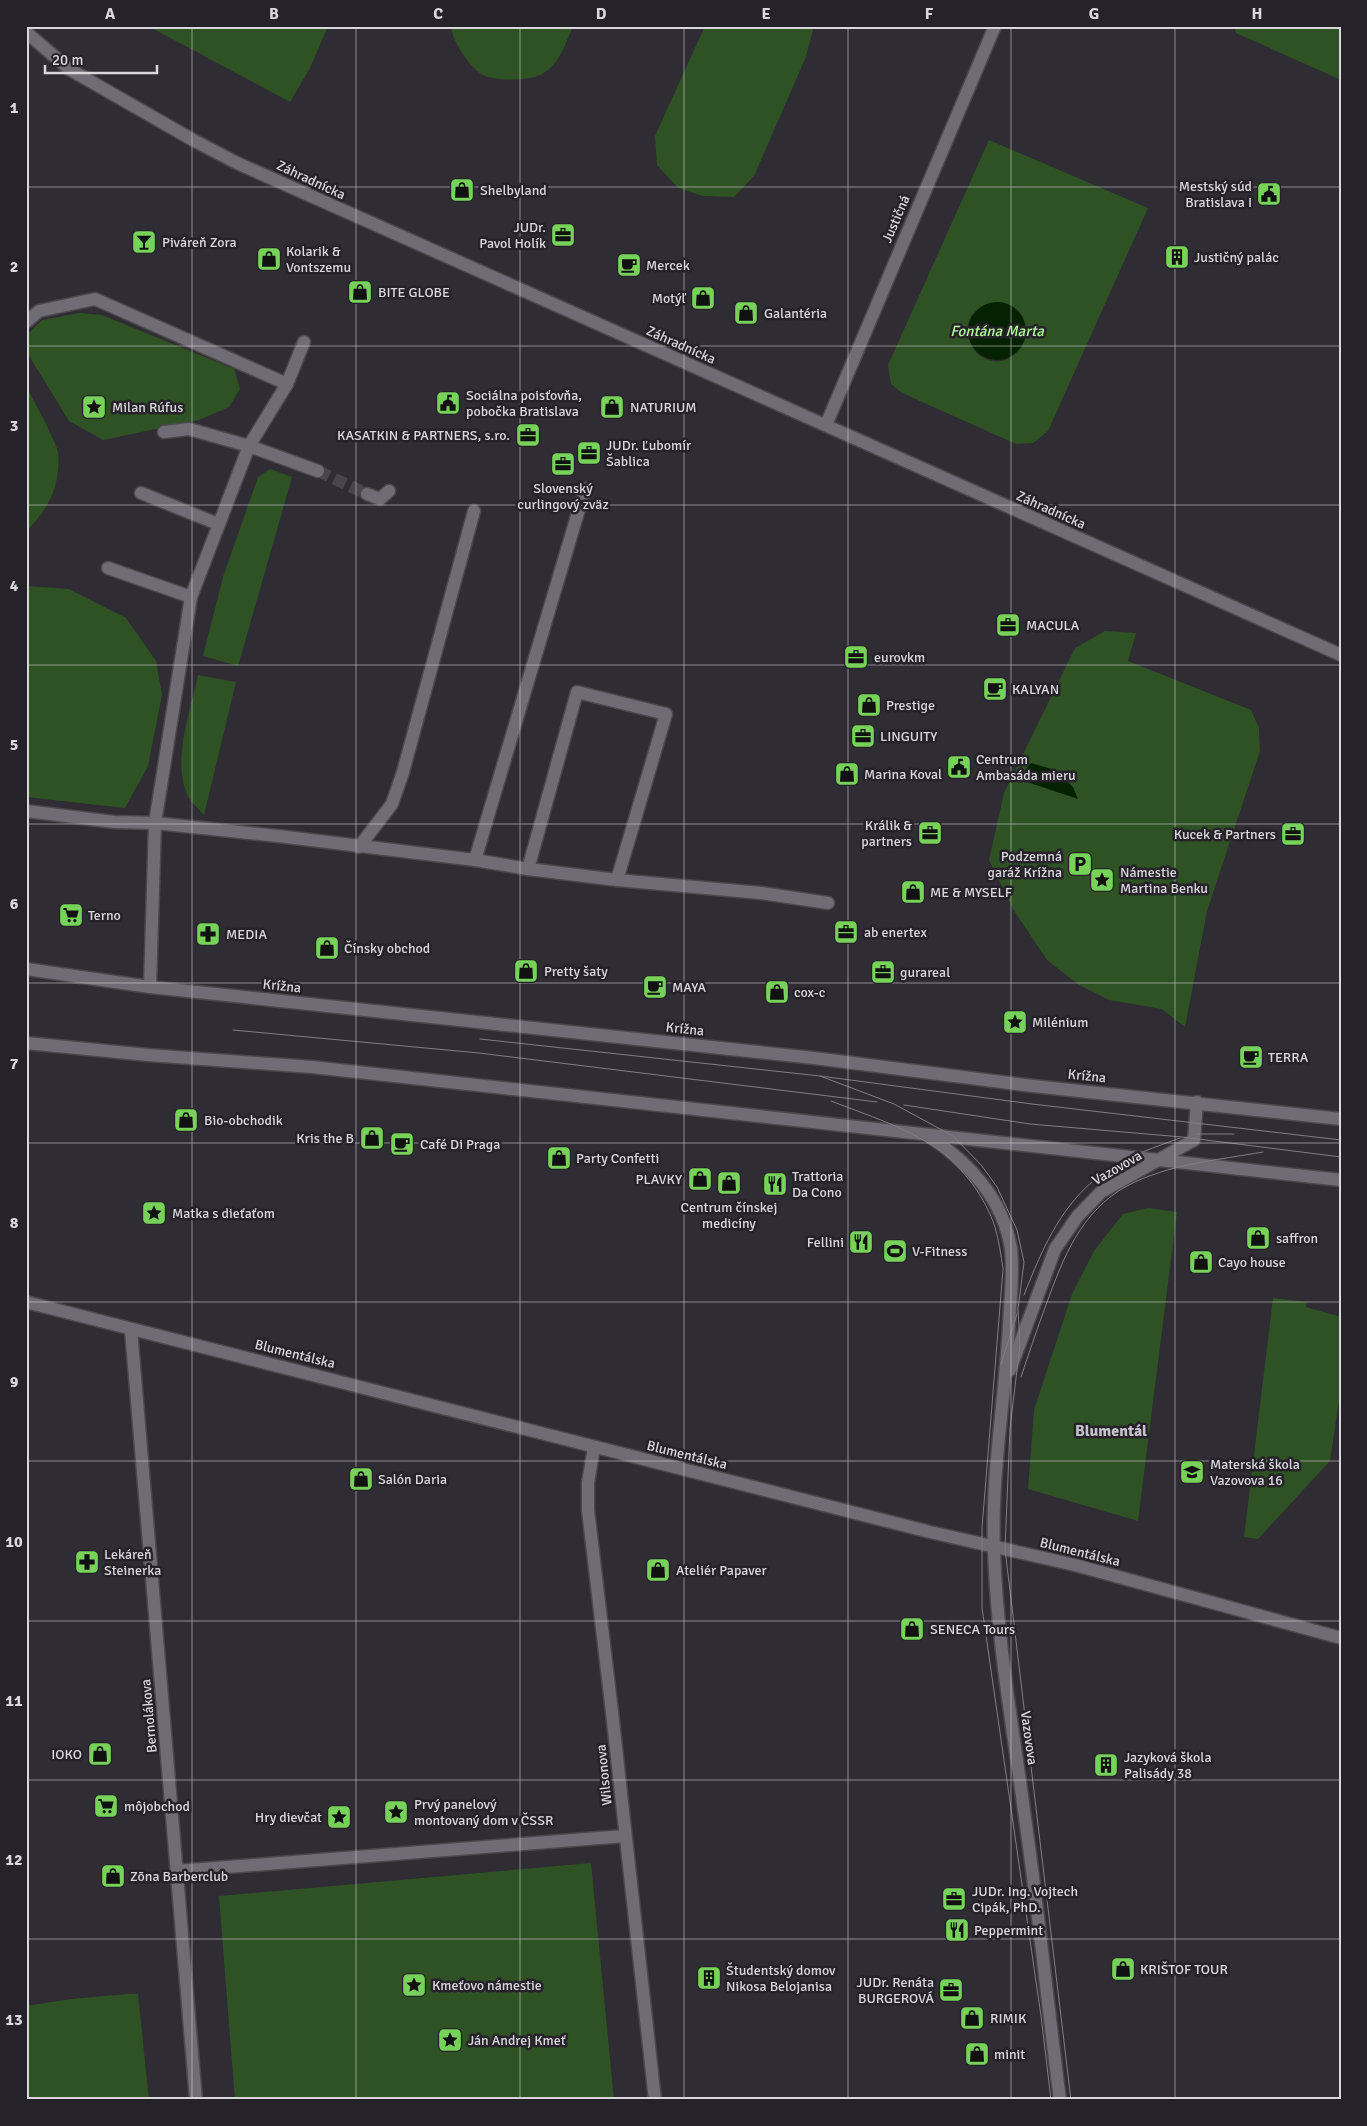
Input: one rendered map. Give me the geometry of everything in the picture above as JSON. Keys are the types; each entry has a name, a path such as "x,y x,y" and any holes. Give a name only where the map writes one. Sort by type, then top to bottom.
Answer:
{"street":[{"name":"Justičná","path":"826,425 995,26"},
{"name":"Záhradnícka","path":"26,32 69,69 193,140 237,162 1341,655"},
{"path":"26,322 39,311 95,299 287,384"},
{"path":"150,987 155,823 191,597 249,446 287,384 304,342"},
{"path":"164,432 189,429 249,446 318,471"},
{"path":"475,860 585,489"},
{"path":"367,494 380,499 389,491"},
{"path":"141,493 218,524"},
{"path":"359,847 392,804 403,772 474,511"},
{"path":"108,568 191,597"},
{"path":"528,869 577,692 666,714 617,880"},
{"path":"26,811 114,822 155,823 475,860 528,869 617,880 761,893 828,903"},
{"name":"Krížna","path":"26,969 150,987 804,1057 1033,1086 1197,1102 1341,1119"},
{"path":"26,1043 148,1055 312,1067 1341,1180"},
{"name":"Vazovova","path":"1006,1379 1055,1249 1070,1226 1097,1195 1194,1140 1197,1102"},
{"name":"Vazovova","path":"926,1133 966,1163 994,1202 1007,1234 1012,1270 1006,1379 995,1488 994,1547 997,1613 1034,1885 1060,2100"},
{"name":"Blumentálska","path":"26,1302 131,1330 472,1414 594,1447 994,1547 1075,1565 1341,1638"},
{"name":"Bernolákova","path":"131,1330 196,2100"},
{"name":"Wilsonova","path":"594,1447 588,1483 588,1510 655,2100"},
{"path":"177,1871 625,1836"}],"shaded area":[{"path":"148,26 328,26 310,68 290,102"},
{"path":"451,26 573,26 558,59 548,70 537,76 514,80 491,78 474,68 458,47"},
{"path":"705,26 814,27 805,59 754,176 734,197 703,196 678,188 657,165 655,136"},
{"path":"1234,26 1341,26 1341,80 1236,33"},
{"path":"989,140 1148,208 1048,431 1033,443 1016,444 902,393 891,384 888,365","holes":["999,302 1015,308 1023,318 1026,331 1023,343 1016,353 1005,360 993,361 979,355 972,346 968,334 969,323 974,313"]},
{"path":"80,313 102,315 234,369 240,389 229,407 199,420 103,440 69,421 26,351 26,336 42,320"},
{"path":"26,386 58,452 58,475 52,496 47,505 26,531"},
{"path":"270,469 292,477 238,666 203,656 223,577 258,477"},
{"path":"26,586 69,589 126,618 156,661 162,695 148,766 125,808 26,797"},
{"path":"1105,631 1136,633 1128,661 1251,710 1259,728 1260,751 1207,911 1185,1027 1162,1009 1109,1000 1079,985 1047,960 1013,909 989,860 1004,793 1075,648"},
{"path":"198,675 236,682 204,815 188,797 181,766 184,735"},
{"path":"1148,1208 1177,1212 1138,1521 1028,1489 1034,1410 1072,1294 1094,1251 1123,1214"},
{"path":"1273,1298 1307,1302 1306,1307 1341,1317 1341,1387 1330,1461 1258,1539 1244,1537"},
{"name":"Kmeťovo námestie","path":"591,1863 614,2100 235,2100 219,1896"},
{"path":"138,1994 149,2100 26,2100 26,2006 71,1999"}],"water":[{"name":"Fontána Marta","path":"991,302 1003,302 1018,310 1026,325 1026,337 1018,352 1003,360 991,360 976,352 968,337 968,325 976,310"},
{"path":"1031,763 1055,770 1073,787 1078,799 1018,779"}],"tunnel":[{"path":"318,471 367,494"}],"tram line":[{"path":"233,1030 479,1053 877,1102"},
{"path":"480,1039 820,1076 1032,1104 1341,1140"},
{"path":"820,1076 894,1104 953,1136 982,1166 997,1187 1017,1230 1024,1262 1018,1309 1020,1345 1010,1428 1005,1549 1071,2100"},
{"path":"831,1101 914,1135 948,1157 965,1174 980,1195 991,1216 998,1238 1003,1269 982,1528 982,1608 1041,2016 1051,2100"},
{"path":"904,1105 1030,1124 1182,1137 1341,1157"},
{"path":"1197,1134 1234,1134"},
{"path":"1024,1295 1056,1225 1079,1195 1093,1181 1117,1164 1180,1138"},
{"path":"1021,1377 1059,1270 1076,1237 1097,1209 1111,1196 1127,1186 1159,1173 1194,1164 1263,1152"},
{"path":"1001,1364 1017,1314"}],"place":[{"name":"Shelbyland","path":"462,190"},
{"name":"Mestský súd Bratislava I","path":"1269,194"},
{"name":"JUDr. Pavol Holík","path":"563,235"},
{"name":"Piváreň Zora","path":"144,242"},
{"name":"Justičný palác","path":"1177,257"},
{"name":"Kolarik & Vontszemu","path":"269,259"},
{"name":"Mercek","path":"629,265"},
{"name":"BITE GLOBE","path":"360,292"},
{"name":"Motýľ","path":"703,298"},
{"name":"Galantéria","path":"746,313"},
{"name":"Sociálna poisťovňa, pobočka Bratislava","path":"448,403"},
{"name":"Milan Rúfus","path":"94,407"},
{"name":"NATURIUM","path":"612,407"},
{"name":"KASATKIN & PARTNERS, s.ro.","path":"528,435"},
{"name":"JUDr. Ľubomír Šablica","path":"589,453"},
{"name":"Slovenský curlingový zväz","path":"563,464"},
{"name":"MACULA","path":"1008,625"},
{"name":"eurovkm","path":"856,657"},
{"name":"KALYAN","path":"995,689"},
{"name":"Prestige","path":"869,705"},
{"name":"LINGUITY","path":"863,736"},
{"name":"Centrum Ambasáda mieru","path":"959,767"},
{"name":"Marina Koval","path":"847,774"},
{"name":"Králik & partners","path":"930,833"},
{"name":"Kucek & Partners","path":"1293,834"},
{"name":"Podzemná garáž Krížna","path":"1080,864"},
{"name":"Námestie Martina Benku","path":"1102,880"},
{"name":"ME & MYSELF","path":"913,892"},
{"name":"Terno","path":"71,915"},
{"name":"ab enertex","path":"846,932"},
{"name":"MEDIA","path":"208,934"},
{"name":"Čínsky obchod","path":"327,948"},
{"name":"Pretty šaty","path":"526,971"},
{"name":"gurareal","path":"883,972"},
{"name":"MAYA","path":"655,987"},
{"name":"cox-c","path":"777,992"},
{"name":"Milénium","path":"1015,1022"},
{"name":"TERRA","path":"1251,1057"},
{"name":"Bio-obchodik","path":"186,1120"},
{"name":"Kris the B","path":"372,1138"},
{"name":"Café Di Praga","path":"402,1144"},
{"name":"Party Confetti","path":"559,1158"},
{"name":"PLAVKY","path":"700,1179"},
{"name":"Centrum čínskej medicíny","path":"729,1183"},
{"name":"Trattoria Da Cono","path":"775,1184"},
{"name":"Matka s dieťaťom","path":"154,1213"},
{"name":"saffron","path":"1258,1238"},
{"name":"Fellini","path":"861,1242"},
{"name":"V-Fitness","path":"895,1251"},
{"name":"Cayo house","path":"1201,1262"},
{"name":"Materská škola Vazovova 16","path":"1192,1472"},
{"name":"Salón Daria","path":"361,1479"},
{"name":"Lekáreň Steinerka","path":"87,1562"},
{"name":"Ateliér Papaver","path":"658,1570"},
{"name":"SENECA Tours","path":"912,1629"},
{"name":"IOKO","path":"100,1754"},
{"name":"Jazyková škola Palisády 38","path":"1106,1765"},
{"name":"môjobchod","path":"106,1806"},
{"name":"Prvý panelový montovaný dom v ČSSR","path":"396,1812"},
{"name":"Hry dievčat","path":"339,1817"},
{"name":"Zōna Barberclub","path":"113,1876"},
{"name":"JUDr. Ing. Vojtech Cipák, PhD.","path":"954,1899"},
{"name":"Peppermint","path":"957,1930"},
{"name":"KRIŠTOF TOUR","path":"1123,1969"},
{"name":"Študentský domov Nikosa Belojanisa","path":"709,1978"},
{"name":"Kmeťovo námestie","path":"414,1985"},
{"name":"JUDr. Renáta BURGEROVÁ","path":"951,1990"},
{"name":"RIMIK","path":"972,2018"},
{"name":"Ján Andrej Kmeť","path":"450,2040"},
{"name":"minit","path":"977,2054"}],"district":[{"name":"Blumentál","path":"1111,1431"}]}
